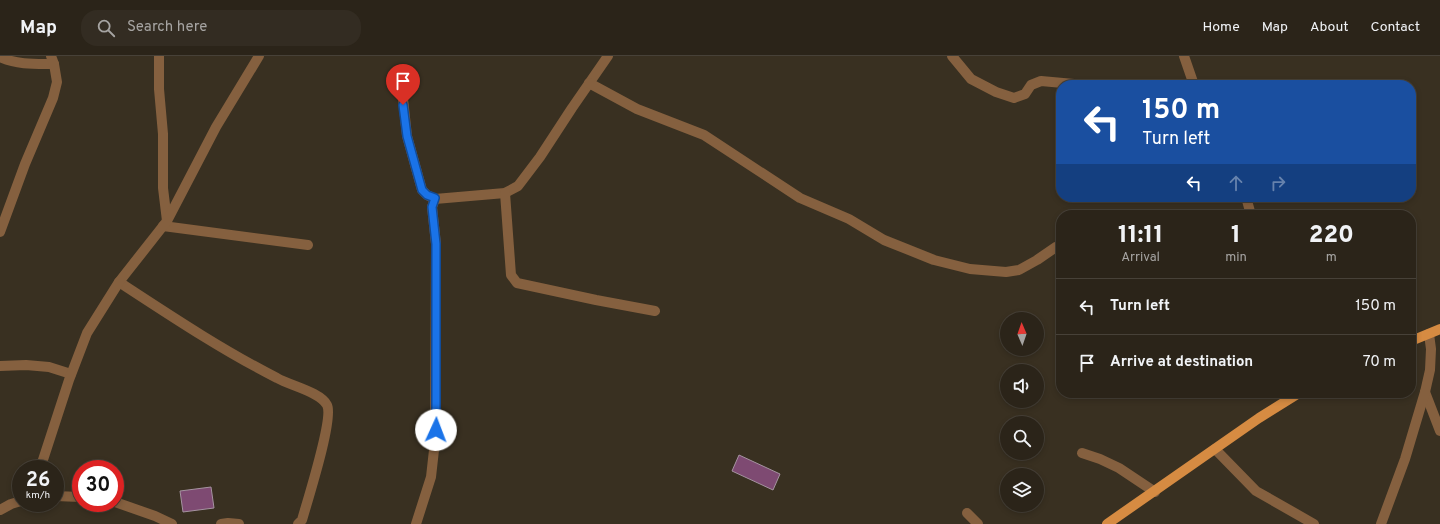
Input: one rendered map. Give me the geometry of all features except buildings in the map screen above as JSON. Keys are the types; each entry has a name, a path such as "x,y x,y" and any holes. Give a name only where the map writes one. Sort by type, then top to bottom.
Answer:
{"main road":[{"path":"1416,339 1440,329"},
{"path":"1107,524 1155,492 1259,418 1291,398"}],"street":[{"path":"159,56 165,223"},
{"path":"43,460 86,333 119,282 165,223 216,127 259,56"},
{"path":"401,80 407,136 422,190 427,195 435,198 505,193 518,186 540,157 608,56"},
{"path":"952,56 971,79 996,92 1014,98 1025,94 1031,85 1042,81 1056,82"},
{"path":"1184,56 1192,80"},
{"path":"0,57 8,61 23,64 53,60 57,82 53,98 25,164 0,232"},
{"path":"589,83 637,109 704,135 800,198 849,219 884,240 934,260 970,268 1006,272 1020,270 1056,247"},
{"path":"505,193 511,275 517,283 596,300 655,310"},
{"path":"416,524 431,477 436,441 436,244 432,207 435,198"},
{"path":"165,223 308,245"},
{"path":"119,282 210,341 279,380 320,398 328,406 329,417 324,439 302,520 298,524"},
{"path":"1381,524 1405,458 1425,392 1430,370 1431,349 1429,334"},
{"path":"0,366 26,365 49,367 71,374"},
{"path":"1425,392 1440,431"},
{"path":"1214,449 1256,491 1314,524"},
{"path":"1082,453 1100,459 1119,468 1155,492"},
{"path":"0,510 12,504"},
{"path":"124,505 172,524"},
{"path":"967,513 978,524"},
{"path":"220,524 238,524"}],"route":[{"path":"403,105 407,136 422,190 427,195 435,198 432,207 436,244 436,430"}]}
